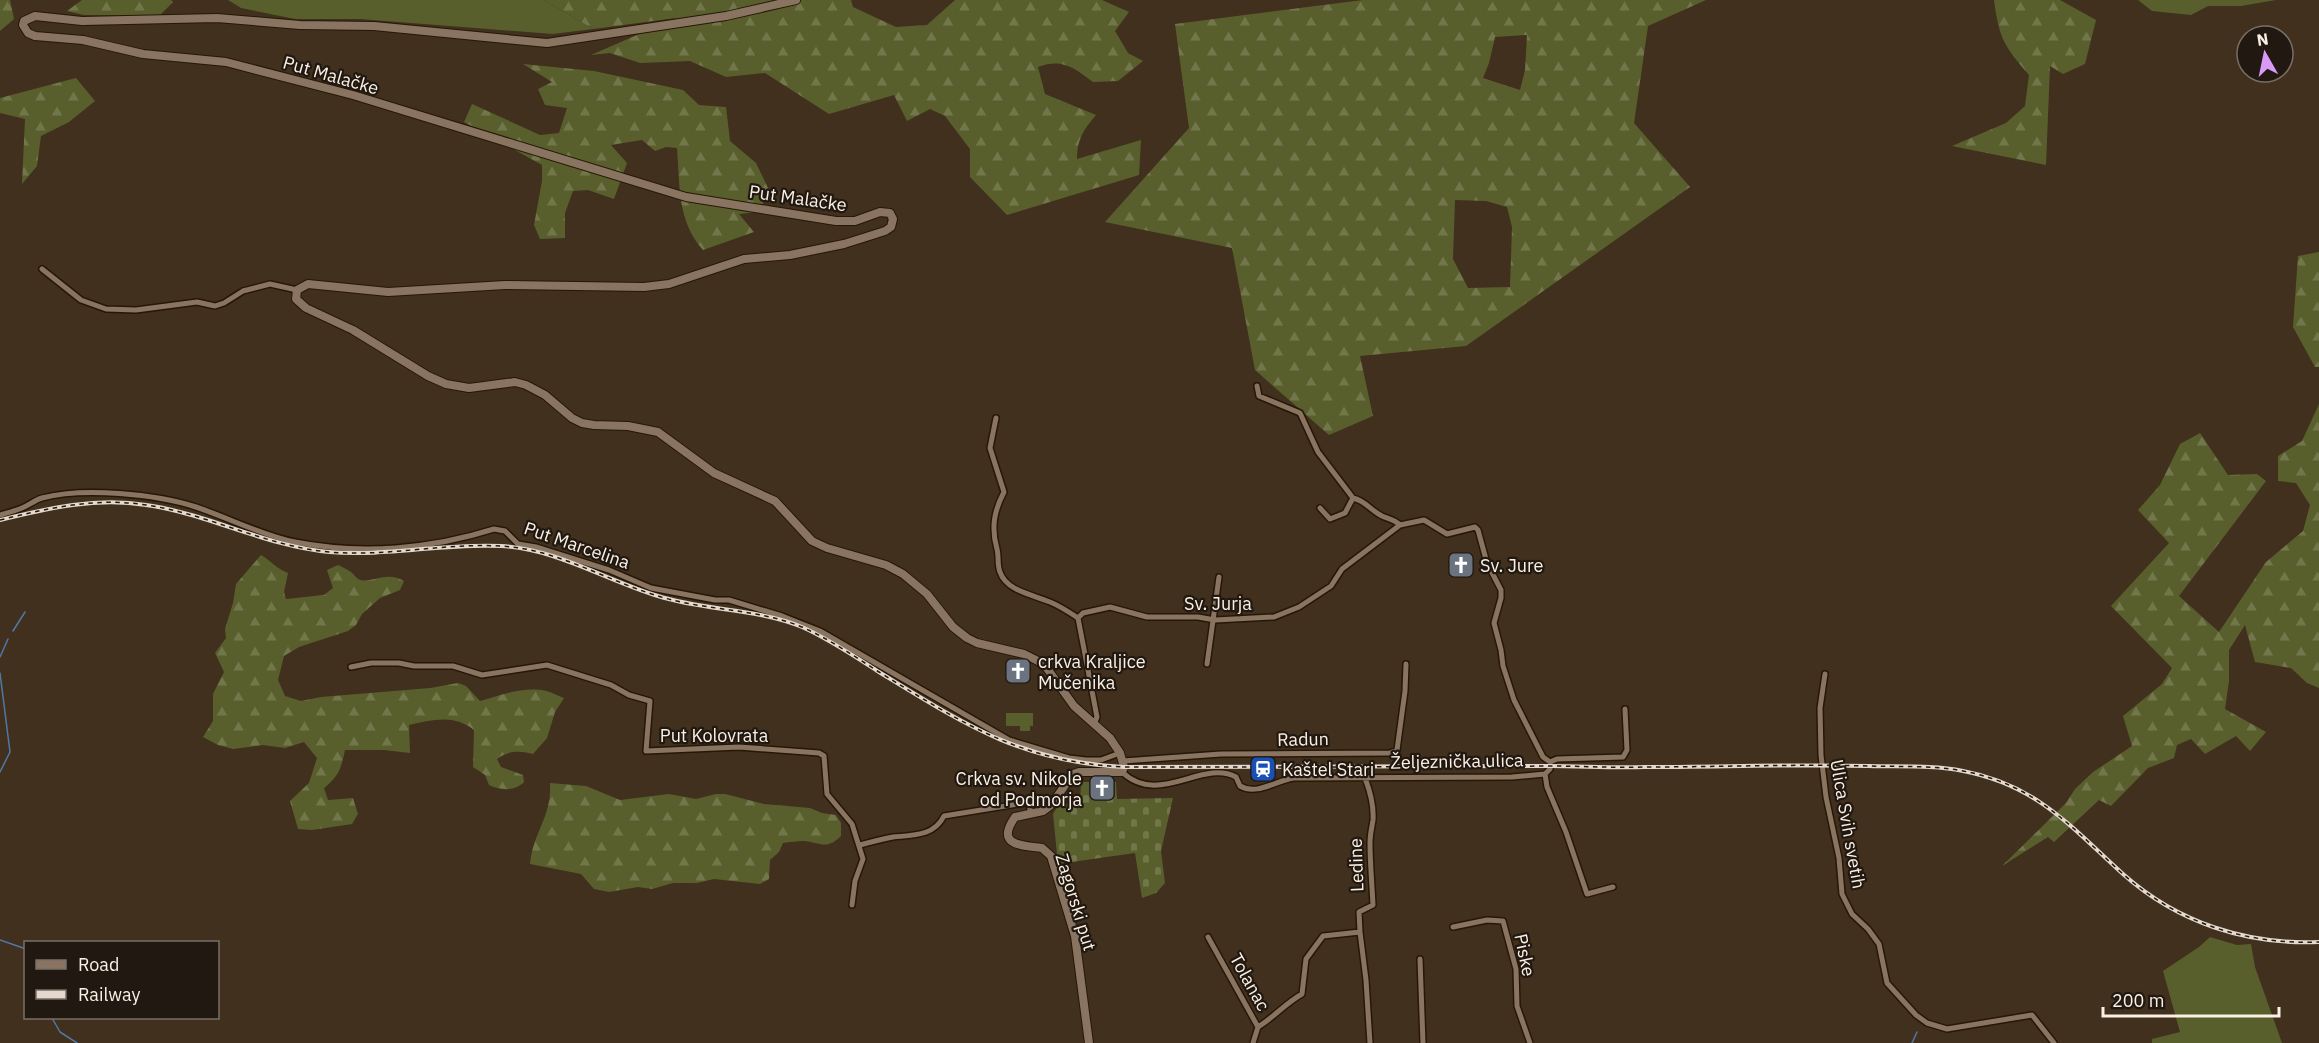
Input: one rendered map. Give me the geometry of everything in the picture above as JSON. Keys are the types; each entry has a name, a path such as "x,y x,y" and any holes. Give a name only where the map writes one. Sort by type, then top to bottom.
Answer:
{"main road":[{"name":"Put Malačke","path":"297,290 308,284 388,292 495,285 644,287 669,284 744,259 790,255 844,244 885,231 891,227 893,219 890,213 880,212 855,221 836,221 686,197 330,89 226,62 143,54 83,40 35,36 25,29 24,21 35,16 82,21 217,18 300,26 374,26 546,43 726,16 796,0"},
{"path":"297,290 298,304 353,330 437,381 469,388 515,382 536,389 572,418 582,423 628,426 658,432 714,473 775,501 812,541 826,548 886,565 903,574 927,594 953,627 967,638 977,643 1024,654 1046,667 1074,706 1094,724 1122,757 1122,772"},
{"name":"Zagorski put","path":"1089,1043 1075,936 1051,856 1042,848 1021,847 1014,844 1008,830 1015,818 1043,811 1051,805 1073,774 1122,772"}],"street":[{"path":"42,269 81,300 106,309 136,310 197,302 215,306 243,291 270,284 297,290"},
{"path":"1257,386 1259,396 1300,413 1318,452 1353,498 1362,500 1380,516 1400,525 1424,520 1447,534 1470,527 1478,530 1487,563 1500,590 1501,598 1494,623 1510,689 1541,753 1550,762 1550,769 1545,774"},
{"path":"996,418 990,448 1004,492 996,507 993,532 999,555 1000,572 1008,583 1030,595 1049,601 1078,618 1097,717 1094,724"},
{"name":"Put Marcelina","path":"0,515 41,498 68,494 123,494 194,507 285,539 344,549 384,548 455,539 501,530 518,544 609,570 651,588 715,600 729,600 801,623 828,636 1010,740 1069,758 1101,760 1122,757"},
{"path":"1320,508 1330,519 1345,513 1353,498"},
{"name":"Sv. Jurja","path":"1078,618 1083,613 1110,607 1147,617 1197,617 1215,620 1274,617 1299,607 1331,586 1342,569 1400,525"},
{"path":"1208,664 1219,577"},
{"name":"Put Kolovrata","path":"351,667 370,663 453,666 482,675 547,665 611,685 629,695 650,701 645,751 739,747 819,753 824,756 827,794 852,824 860,845"},
{"name":"Radun","path":"1122,757 1231,753 1390,753 1397,750 1405,691 1406,664"},
{"name":"Ulica Svih svetih","path":"1825,674 1820,708 1821,765 1839,858 1842,894 1852,914 1868,929 1879,944 1887,983 1897,996 1927,1023 1947,1029 2032,1016 2054,1043"},
{"path":"1550,762 1557,759 1623,757 1627,750 1625,709"},
{"name":"Željeznička ulica","path":"1122,772 1133,781 1155,785 1206,774 1228,774 1236,777 1240,786 1250,790 1294,778 1512,777 1545,774 1547,787 1566,832 1587,894 1613,887"},
{"name":"Ledine","path":"1360,932 1359,912 1373,905 1370,845 1373,814 1370,791 1365,778"},
{"path":"852,905 855,881 863,859 860,845 892,837 917,836 939,826 944,816 1024,803 1029,804 1031,814"},
{"name":"Piske","path":"1453,927 1487,920 1503,921 1516,969 1517,1006 1530,1043"},
{"path":"1258,1028 1278,1014 1287,1003 1302,994 1306,958 1323,936 1360,932 1370,1043"},
{"name":"Tolanac","path":"1208,937 1258,1028 1253,1043"},
{"path":"1420,958 1423,1043"}],"green space":[{"path":"0,0 10,0 14,19 0,31"},
{"path":"82,0 171,0 173,2 159,16 84,15 67,11"},
{"path":"228,0 544,0 593,29 553,34 360,19 295,19 241,8"},
{"path":"544,0 851,0 853,7 896,27 927,25 955,0 1102,0 1129,12 1115,31 1128,53 1143,61 1118,81 1093,82 1074,69 1061,64 1046,64 1038,67 1045,94 1096,115 1082,136 1077,159 1141,140 1139,175 1007,215 970,177 970,149 945,116 930,109 907,121 894,95 829,114 765,73 726,77 690,61 640,63 610,53 591,55 676,18 593,29"},
{"path":"1363,0 1706,0 1648,26 1634,123 1690,187 1466,346 1360,356 1373,416 1329,435 1255,370 1232,248 1105,222 1189,128 1175,24","holes":["1527,35 1525,70 1520,90 1483,78 1495,37","1455,200 1486,201 1507,207 1512,227 1510,287 1468,288 1453,259"]},
{"path":"1994,0 2060,0 2096,20 2085,64 2063,74 2050,66 2046,165 1952,146 2006,123 2025,106 2029,75 2004,41 1998,24"},
{"path":"2138,0 2276,0 2241,6 2208,6 2191,15 2152,11"},
{"path":"523,64 594,71 683,90 699,105 726,107 730,141 756,163 769,190 759,212 739,214 754,232 703,250 688,227 684,215 677,148 666,147 655,151 642,140 611,145 627,163 614,199 588,190 573,191 565,213 565,238 540,239 534,225 542,181 542,165 464,122 472,104 540,135 559,133 567,108 545,105 538,89 552,82"},
{"path":"76,78 95,101 69,122 41,136 37,166 22,184 25,119 0,113 0,98"},
{"path":"2319,252 2319,367 2315,367 2293,327 2298,256"},
{"path":"2319,404 2319,688 2307,683 2291,668 2255,662 2245,625 2229,650 2229,681 2225,709 2266,732 2250,751 2236,736 2205,754 2191,739 2177,745 2174,758 2148,768 2111,806 2099,800 2054,842 2048,837 2002,866 2066,803 2075,789 2093,772 2132,746 2123,716 2162,684 2172,668 2111,606 2169,543 2138,510 2160,485 2180,444 2200,433 2228,475 2257,474 2266,481 2179,596 2219,632 2266,562 2303,531 2310,505 2296,483 2278,481 2278,456 2302,441"},
{"path":"261,555 288,573 284,592 286,599 324,595 333,588 327,570 338,565 358,579 391,577 404,581 400,590 380,598 348,631 299,647 284,656 278,680 285,696 301,701 458,683 466,686 480,701 521,690 550,692 564,698 555,712 547,738 533,754 514,752 497,759 501,767 523,775 524,782 507,789 489,785 485,775 473,767 474,730 466,725 451,720 418,723 409,725 410,753 345,750 339,772 324,788 328,800 353,798 358,814 352,824 312,830 298,829 290,801 309,783 317,758 304,742 285,748 263,745 233,749 218,745 203,737 213,721 213,694 224,672 215,653 226,638 225,629 236,584"},
{"path":"1006,713 1033,713 1033,726 1030,726 1030,731 1020,731 1020,726 1006,726"},
{"path":"1081,782 1116,782 1117,799 1173,798 1161,851 1165,883 1156,893 1142,898 1135,853 1058,864 1053,814 1059,804 1080,803"},
{"path":"550,783 586,786 620,800 669,794 696,799 725,794 764,804 810,808 836,815 841,823 841,836 836,841 827,844 803,841 783,843 779,852 770,860 769,879 760,884 714,879 697,883 673,883 652,889 638,887 609,892 594,889 581,874 530,864 548,806"},
{"path":"2210,937 2237,945 2251,944 2255,967 2282,1043 2152,1043 2152,1039 2180,1032 2163,971"}],"waterway":[{"path":"13,631 25,612"},
{"path":"0,657 8,639"},
{"path":"0,673 10,752 0,772"},
{"path":"0,940 24,948"},
{"path":"53,1019 60,1032 77,1043"},
{"path":"1912,1043 1917,1032"}],"railway":[{"path":"0,520 36,511 109,502 169,509 282,543 329,552 372,553 458,546 522,548 561,559 658,596 767,616 802,627 832,642 967,724 1024,748 1087,764 1124,767 1841,765 1928,767 1963,771 2012,786 2032,797 2069,824 2144,891 2190,918 2240,935 2266,940 2319,942"}],"place":[{"name":"Sv. Jure","path":"1461,565"},
{"name":"crkva Kraljice Mučenika","path":"1018,671"},
{"name":"Kaštel Stari","path":"1263,769"},
{"name":"Crkva sv. Nikole od Podmorja","path":"1102,788"}]}
